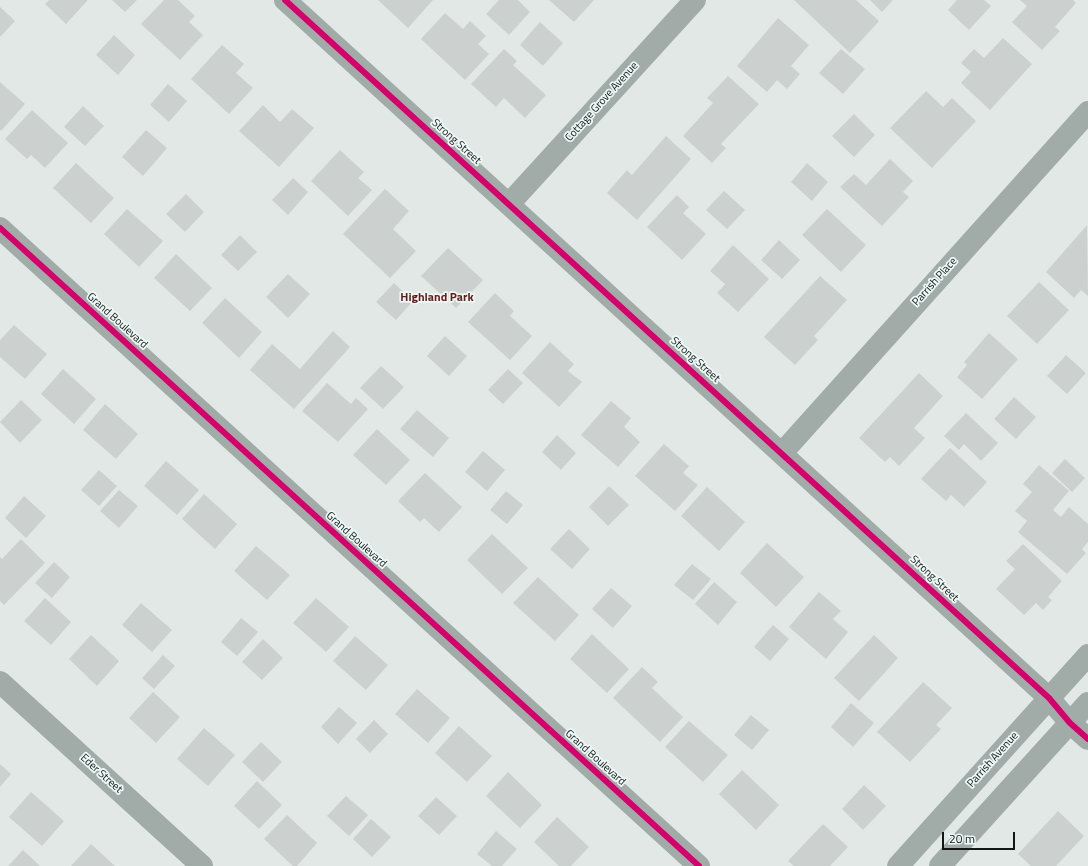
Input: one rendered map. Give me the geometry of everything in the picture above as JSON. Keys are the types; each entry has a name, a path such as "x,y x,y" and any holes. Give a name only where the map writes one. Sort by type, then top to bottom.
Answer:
{"street":[{"name":"Strong Street","path":"285,0 1049,698 1070,723 1088,739"},
{"name":"Cottage Grove Avenue","path":"509,204 695,0"},
{"name":"Parrish Place","path":"782,453 1088,112"},
{"name":"Grand Boulevard","path":"0,228 699,866"},
{"name":"Parrish Avenue","path":"898,866 1088,655"},
{"name":"Eder Street","path":"0,682 202,866"},
{"path":"940,866 1088,703"}],"building":[{"path":"49,0 87,1 66,24 45,4"},
{"path":"112,0 137,0 125,12"},
{"path":"164,0 178,0 195,16 189,22 203,35 180,60 141,24"},
{"path":"378,0 433,0 408,28"},
{"path":"499,0 518,0 530,12 509,35 486,14"},
{"path":"549,0 594,0 574,22"},
{"path":"794,0 856,0 879,21 850,53"},
{"path":"870,0 893,0 882,12"},
{"path":"957,0 984,0 991,6 969,30 948,10"},
{"path":"1020,0 1073,0 1076,3 1055,27 1060,31 1042,50 1012,22 1027,6"},
{"path":"0,7 15,21 0,37"},
{"path":"445,13 463,29 470,21 486,36 478,44 489,54 465,80 421,39"},
{"path":"778,18 809,45 791,66 800,74 787,89 777,80 767,92 737,66"},
{"path":"540,22 563,43 543,66 520,45"},
{"path":"114,35 135,55 118,75 96,55"},
{"path":"1003,38 1032,64 990,110 961,83 971,72 961,63 974,49 984,58"},
{"path":"222,45 244,64 236,73 253,88 229,114 191,79"},
{"path":"504,49 517,61 513,65 546,95 525,118 504,98 496,107 471,84"},
{"path":"841,49 865,69 843,94 819,73"},
{"path":"728,76 759,104 721,144 726,148 712,163 683,136 713,103 707,98"},
{"path":"0,82 25,104 1,131 0,130"},
{"path":"168,84 187,101 169,122 150,105"},
{"path":"926,91 943,107 952,98 976,121 932,168 890,128"},
{"path":"263,105 280,122 292,109 314,128 279,167 239,131"},
{"path":"83,106 104,126 85,146 64,127"},
{"path":"32,110 68,143 45,168 31,155 27,159 5,139"},
{"path":"854,114 875,135 854,157 832,136"},
{"path":"146,130 167,148 143,176 122,157"},
{"path":"666,136 691,159 637,220 607,193 627,170 632,175"},
{"path":"340,150 364,172 358,178 372,190 348,216 311,181"},
{"path":"890,159 913,181 903,192 909,197 882,226 840,187 854,174 866,185"},
{"path":"76,163 114,198 91,223 53,188"},
{"path":"807,163 828,182 812,201 791,182"},
{"path":"293,178 308,192 288,215 272,200"},
{"path":"385,189 409,211 393,229 416,251 390,278 343,234"},
{"path":"724,191 745,210 727,229 706,210"},
{"path":"186,194 204,212 185,232 166,214"},
{"path":"677,195 689,207 683,213 706,234 682,260 647,227"},
{"path":"127,209 163,241 139,267 104,234"},
{"path":"827,209 866,245 841,272 802,235"},
{"path":"1087,225 1088,296 1081,290 1074,298 1046,272"},
{"path":"240,235 257,252 238,271 221,255"},
{"path":"779,240 800,260 782,279 761,260"},
{"path":"733,245 769,279 738,312 717,293 725,284 710,271"},
{"path":"448,248 483,280 456,308 421,276"},
{"path":"176,254 212,288 190,311 154,278"},
{"path":"288,274 310,294 288,318 266,297"},
{"path":"820,276 847,300 814,336 818,340 795,365 764,337"},
{"path":"1039,282 1069,310 1037,344 1007,316"},
{"path":"394,283 413,301 396,320 376,302"},
{"path":"495,293 514,311 510,316 532,336 510,360 468,322"},
{"path":"225,298 262,332 239,358 202,323"},
{"path":"14,325 47,354 25,379 0,357 0,340"},
{"path":"333,331 350,347 294,409 250,370 272,344 300,369"},
{"path":"989,333 1018,359 982,399 957,377 967,365 964,362"},
{"path":"445,336 467,356 449,376 427,356"},
{"path":"550,342 574,364 568,371 582,382 559,407 522,373"},
{"path":"1066,355 1086,373 1067,394 1047,376"},
{"path":"381,366 404,387 383,409 360,388"},
{"path":"63,369 96,399 74,424 41,394"},
{"path":"508,369 523,383 503,404 488,390"},
{"path":"919,373 943,396 914,428 925,438 899,466 890,457 885,462 859,438"},
{"path":"327,383 351,404 356,398 368,409 338,442 302,411"},
{"path":"1014,397 1036,417 1016,439 994,419"},
{"path":"21,400 42,420 20,443 0,422"},
{"path":"611,401 631,418 624,427 640,442 618,467 581,435"},
{"path":"105,404 138,434 116,459 83,430"},
{"path":"417,410 449,438 433,457 400,429"},
{"path":"966,413 998,443 981,461 964,444 959,450 944,436"},
{"path":"377,429 410,460 386,485 353,455"},
{"path":"557,435 576,453 561,470 542,452"},
{"path":"664,444 689,466 683,473 698,485 675,511 635,476"},
{"path":"950,448 987,482 964,507 951,495 946,501 921,479"},
{"path":"483,451 505,470 487,491 465,472"},
{"path":"1065,459 1085,478 1072,492 1052,473"},
{"path":"166,461 199,490 177,515 144,486"},
{"path":"1039,465 1069,491 1053,510 1061,517 1069,507 1088,524 1088,542 1082,549 1086,553 1067,574 1018,532 1027,521 1015,511 1032,492 1023,484"},
{"path":"99,470 117,486 99,506 81,490"},
{"path":"425,473 462,507 439,532 424,518 420,522 398,501"},
{"path":"609,486 629,505 608,526 589,507"},
{"path":"707,487 745,522 719,551 681,516"},
{"path":"119,490 138,506 119,528 100,511"},
{"path":"506,491 523,505 507,524 490,510"},
{"path":"204,494 237,524 215,549 182,519"},
{"path":"24,496 46,516 26,538 5,518"},
{"path":"569,529 590,549 572,569 550,549"},
{"path":"492,534 528,568 502,594 467,560"},
{"path":"21,539 45,563 4,605 0,601 0,557 2,559"},
{"path":"767,543 804,577 776,607 740,573"},
{"path":"1023,544 1062,581 1048,597 1052,600 1043,610 1036,603 1024,615 996,589 1015,569 1006,561"},
{"path":"256,546 290,575 267,600 234,571"},
{"path":"54,562 70,577 52,598 35,583"},
{"path":"692,564 711,579 693,600 674,585"},
{"path":"538,577 579,615 555,641 513,603"},
{"path":"714,582 737,602 718,625 695,604"},
{"path":"611,588 632,606 613,628 592,609"},
{"path":"819,592 841,611 833,619 848,632 826,659 789,627"},
{"path":"45,598 71,622 51,645 24,621"},
{"path":"316,598 349,627 326,652 293,623"},
{"path":"141,603 172,630 152,652 122,625"},
{"path":"241,618 258,632 237,656 221,642"},
{"path":"773,625 789,639 770,661 754,647"},
{"path":"592,634 629,669 607,693 570,659"},
{"path":"91,635 119,661 97,686 69,659"},
{"path":"874,635 898,658 859,701 834,678"},
{"path":"355,636 388,665 366,690 333,661"},
{"path":"263,639 283,658 262,680 242,662"},
{"path":"163,655 175,666 154,689 142,678"},
{"path":"642,667 658,682 652,688 683,717 660,742 613,698"},
{"path":"923,682 952,708 936,725 941,729 910,762 877,732"},
{"path":"417,689 450,718 428,743 395,714"},
{"path":"153,692 180,717 156,743 129,718"},
{"path":"851,703 874,723 853,747 831,727"},
{"path":"339,707 357,723 338,744 321,727"},
{"path":"751,715 769,730 752,750 734,735"},
{"path":"374,720 388,734 370,753 356,739"},
{"path":"689,721 728,755 703,782 665,747"},
{"path":"459,726 492,756 467,782 435,753"},
{"path":"204,728 235,755 208,786 177,759"},
{"path":"261,742 282,762 263,782 242,762"},
{"path":"0,764 11,774 0,787"},
{"path":"742,770 779,805 756,830 719,794"},
{"path":"508,772 542,805 520,828 486,796"},
{"path":"257,781 282,805 259,829 234,806"},
{"path":"864,785 886,806 863,830 842,809"},
{"path":"31,792 64,821 42,846 9,817"},
{"path":"346,796 368,815 349,836 327,816"},
{"path":"436,797 457,816 439,835 418,816"},
{"path":"1058,811 1084,836 1056,866 1031,866 1018,854"},
{"path":"287,815 317,843 297,866 293,866 264,839"},
{"path":"557,817 589,847 571,866 559,866 534,842"},
{"path":"371,819 391,837 372,857 353,839"},
{"path":"823,824 848,847 830,866 794,866 788,861"},
{"path":"496,831 517,849 502,866 492,866 477,854"},
{"path":"91,844 115,866 71,866"},
{"path":"23,850 40,866 8,866"}],"cycle path":[{"path":"285,0 1049,698 1070,723 1088,739"},
{"path":"0,228 699,866"}],"district":[{"name":"Highland Park","path":"437,298"}]}
